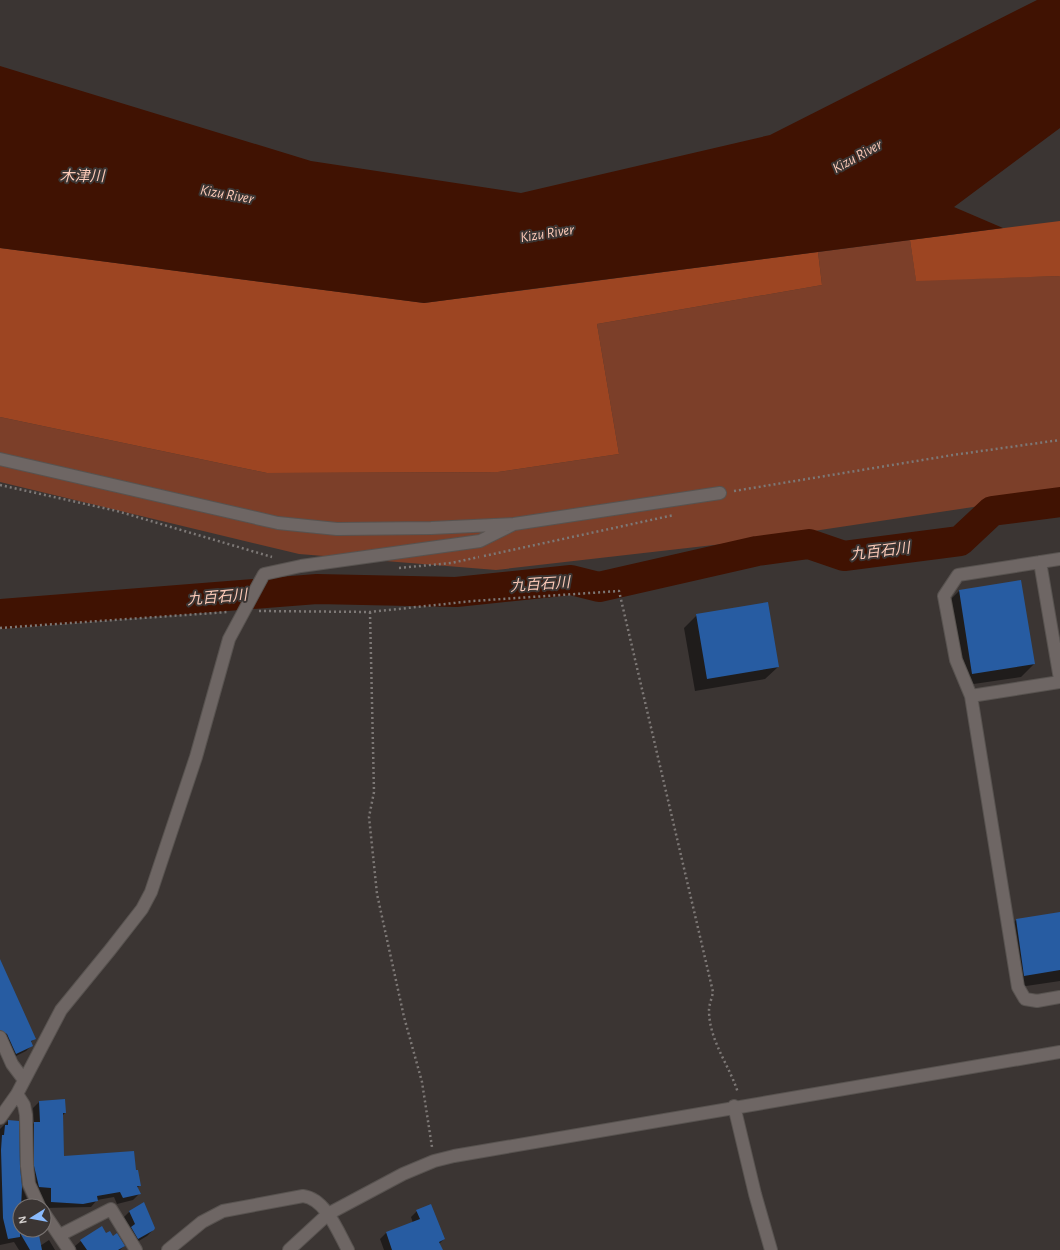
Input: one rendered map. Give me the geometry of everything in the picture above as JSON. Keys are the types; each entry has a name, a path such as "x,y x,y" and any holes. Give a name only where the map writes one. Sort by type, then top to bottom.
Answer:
{"street":[{"path":"0,459 278,523 337,528 431,528 514,524 720,493"},
{"path":"0,1118 24,1080 61,1010 142,909 151,892 196,757 229,639 264,574 302,566 480,541 514,524"},
{"path":"1060,559 958,575 944,596 956,660 971,696 1018,987 1025,999 1037,1001 1060,997"},
{"path":"971,696 1060,681 1040,562"},
{"path":"0,1037 12,1064 24,1080"},
{"path":"289,1250 328,1214 376,1188 434,1161 488,1148 1060,1052"},
{"path":"16,1094 24,1105 29,1184 35,1198"},
{"path":"734,1106 770,1250"},
{"path":"168,1250 202,1222 223,1211 303,1196 313,1198 328,1214 348,1250"},
{"path":"60,1235 110,1209 136,1250"},
{"path":"52,1224 69,1250"}],"path":[{"path":"0,628 244,611 370,612 473,601 619,591 713,992 709,1010 713,1034 720,1054 734,1080 739,1097 734,1106"},
{"path":"370,612 374,792 369,817 377,894 404,1017 422,1082 434,1161"}],"shaded area":[{"path":"1060,221 1060,276 916,281 910,240"},
{"path":"910,240 916,280 1060,276 1060,494 740,542 496,570 299,554 0,482 0,417 267,473 498,472 619,454 597,324 822,285 818,252"},
{"path":"0,248 424,303 818,252 822,285 597,324 619,454 498,472 267,473 0,417"}],"water":[{"name":"木津川","path":"1037,0 1060,0 1060,128 954,207 1003,228 424,303 0,248 0,66 311,161 521,193 770,135"}],"building":[{"path":"1021,580 1035,664 972,674 959,590"},
{"path":"768,602 779,667 707,679 696,614"},
{"path":"1060,912 1060,970 1024,976 1016,919"},
{"path":"0,959 36,1039 31,1041 33,1046 16,1054 7,1034 0,1030"},
{"path":"65,1099 66,1113 63,1113 64,1156 134,1151 136,1170 138,1170 141,1186 137,1186 141,1194 123,1198 120,1192 97,1196 98,1201 83,1204 52,1202 51,1188 39,1187 34,1166 34,1122 40,1122 39,1101"},
{"path":"8,1120 19,1121 22,1187 21,1198 12,1198 12,1238 14,1238 8,1239 3,1218 1,1150 2,1135 4,1135 5,1125 8,1125"},
{"path":"144,1202 155,1228 138,1239 131,1227 135,1224 129,1211"},
{"path":"431,1204 445,1239 439,1242 443,1250 392,1250 386,1232 420,1219 416,1210"},
{"path":"102,1226 106,1233 110,1231 113,1236 117,1233 125,1246 118,1250 87,1250 80,1240"},
{"path":"23,1238 40,1238 42,1250 30,1250"}],"waterway":[{"name":"九百石川","path":"0,614 317,589 456,592 571,580 599,587 757,551 809,544 844,556 960,541 992,511 1060,502"}],"water label":[{"name":"Kizu River","path":"857,156"},
{"name":"Kizu River","path":"227,194"},
{"name":"Kizu River","path":"547,233"}]}
